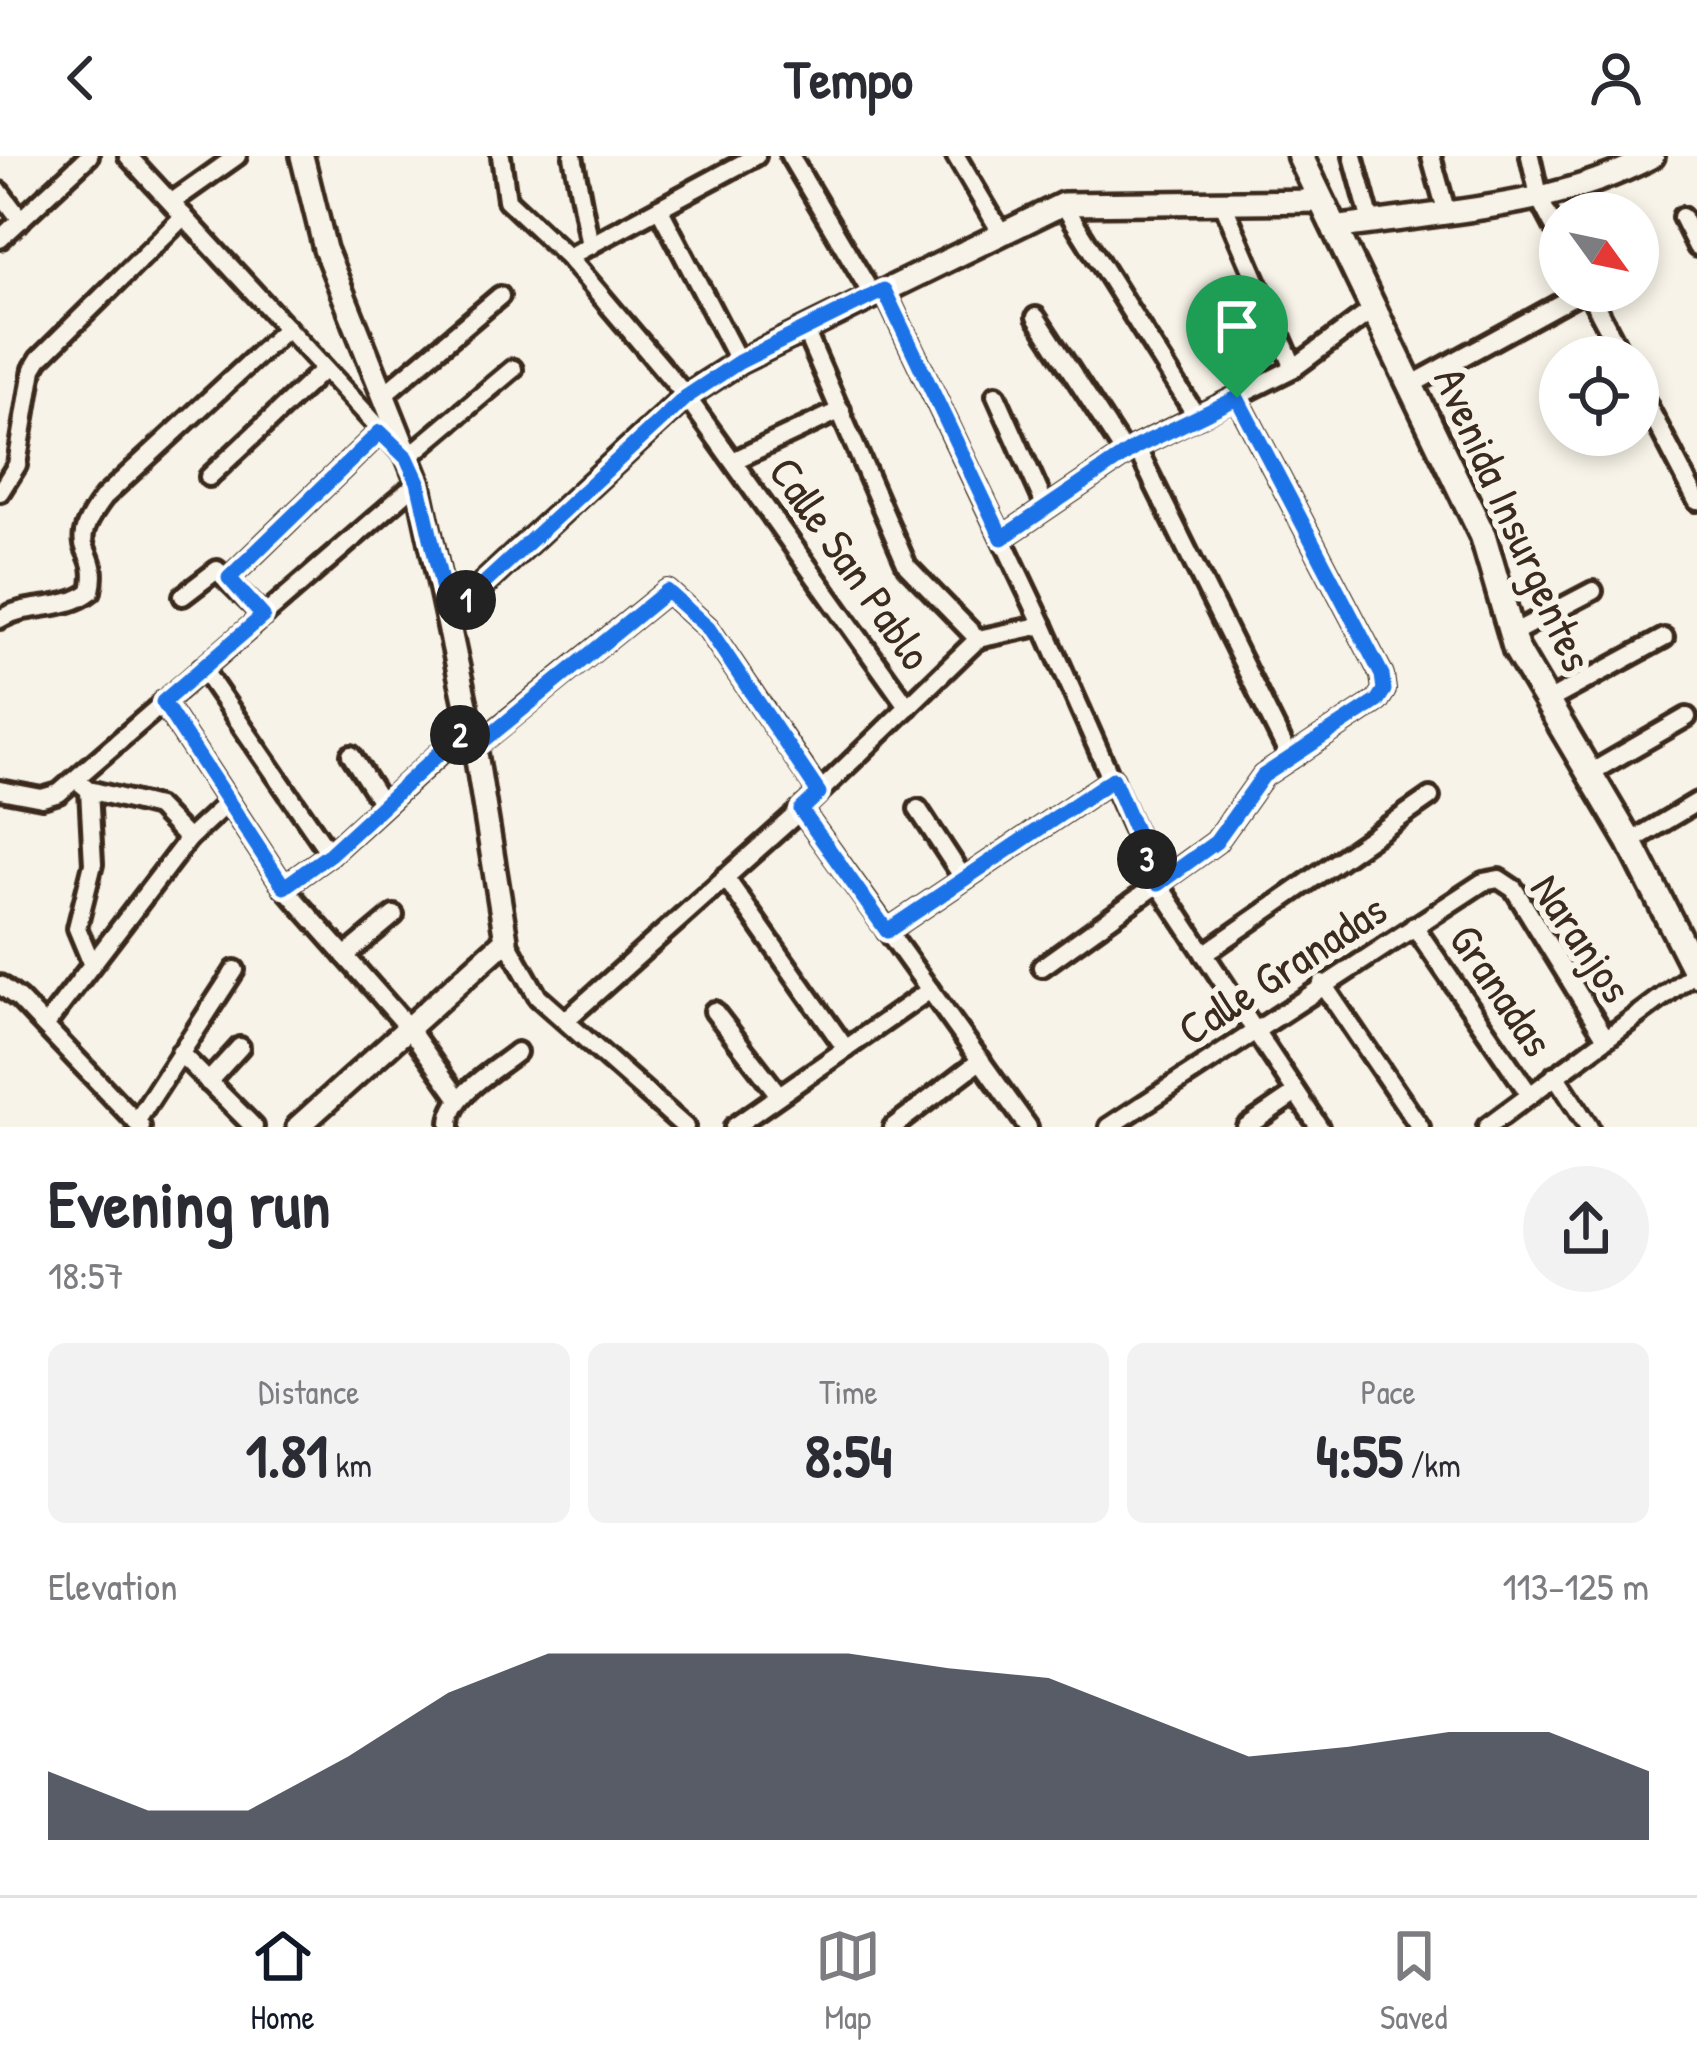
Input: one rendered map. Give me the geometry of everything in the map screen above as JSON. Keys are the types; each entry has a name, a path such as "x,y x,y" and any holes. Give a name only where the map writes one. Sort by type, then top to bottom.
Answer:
{"main road":[{"name":"Avenida Insurgentes","path":"1300,156 1483,536 1511,634 1630,842 1696,973"}],"street":[{"path":"0,239 89,156"},
{"path":"0,492 17,465 30,383 39,359 178,209 237,156"},
{"path":"302,156 325,249 418,482 473,736 506,940 526,985 685,1127"},
{"name":"Calle San Pablo","path":"501,156 508,200 568,256 686,397 908,707"},
{"path":"572,156 590,246"},
{"path":"568,256 756,156"},
{"path":"790,156 878,293 1002,538 1158,884 1318,1127"},
{"path":"956,156 1002,234"},
{"path":"1353,156 1371,222"},
{"path":"1431,156 1447,214"},
{"path":"1530,156 1539,196"},
{"path":"1568,192 1607,181 1653,156"},
{"path":"130,157 407,458"},
{"path":"0,191 21,220"},
{"path":"1335,228 1539,200"},
{"path":"1222,201 1294,368"},
{"path":"449,616 686,397 739,362 1064,204 1322,201"},
{"path":"1064,204 1197,417"},
{"path":"659,208 739,362"},
{"path":"1682,217 1697,247"},
{"path":"382,396 500,296"},
{"path":"1002,538 1131,450 1294,368 1372,310"},
{"path":"1409,386 1547,312"},
{"path":"1036,316 1131,450 1290,758"},
{"path":"0,619 19,610 80,600 91,591 93,568 80,536 104,497 287,328"},
{"name":"Calle San Pablo","path":"805,330 907,566 978,639"},
{"path":"208,477 324,369"},
{"path":"407,458 513,369"},
{"path":"996,395 1046,507"},
{"path":"1042,967 1216,842 1248,793 1290,758 1377,701 1384,690 1382,675 1237,398"},
{"path":"735,460 841,410"},
{"path":"1659,428 1697,501"},
{"path":"229,578 380,432"},
{"path":"0,790 42,798 83,785 163,702 418,482"},
{"path":"183,596 213,572 229,578 263,616"},
{"path":"284,887 330,854 383,805 667,591 708,628 819,793"},
{"path":"1511,634 1594,591"},
{"path":"567,1019 801,810 978,639 1043,625"},
{"path":"1548,701 1664,638"},
{"path":"202,668 330,854"},
{"path":"163,702 284,887 408,1028 459,1100"},
{"path":"1590,773 1687,717"},
{"path":"350,755 383,805"},
{"path":"887,931 1113,779"},
{"path":"83,785 158,807 188,839"},
{"path":"83,785 93,864 77,928 92,964"},
{"path":"1204,954 1430,797"},
{"path":"45,1026 188,839 228,802"},
{"path":"1630,842 1697,802"},
{"path":"918,809 964,879"},
{"path":"801,810 1028,1127"},
{"path":"725,877 846,1049"},
{"name":"Calle Granadas","path":"1108,1127 1322,983 1483,882 1499,879"},
{"name":"Naranjos","path":"1499,879 1514,889 1605,1037"},
{"path":"345,956 394,915"},
{"name":"Granadas","path":"1414,926 1530,1095"},
{"path":"298,1127 506,940"},
{"path":"0,986 45,1026 138,1125 235,970"},
{"path":"1487,1127 1696,973"},
{"path":"1322,983 1420,1127"},
{"path":"734,1127 930,990"},
{"path":"714,1011 779,1095"},
{"path":"208,1082 240,1047"},
{"path":"450,1127 450,1111 459,1100 517,1052"},
{"path":"180,1054 254,1127"},
{"path":"893,1127 982,1060"},
{"path":"1555,1076 1589,1127"},
{"path":"1246,1127 1296,1093"}],"route":[{"path":"884,290 1002,538 1136,447 1237,398 1382,675 1384,690 1377,701 1263,776 1216,842 1158,884 1113,779 887,931 801,810 819,793 708,628 667,591 476,747 471,724 330,854 284,887 163,702 263,616 229,578 380,432 407,458 418,482 449,616 686,397 739,362 884,290"}]}
